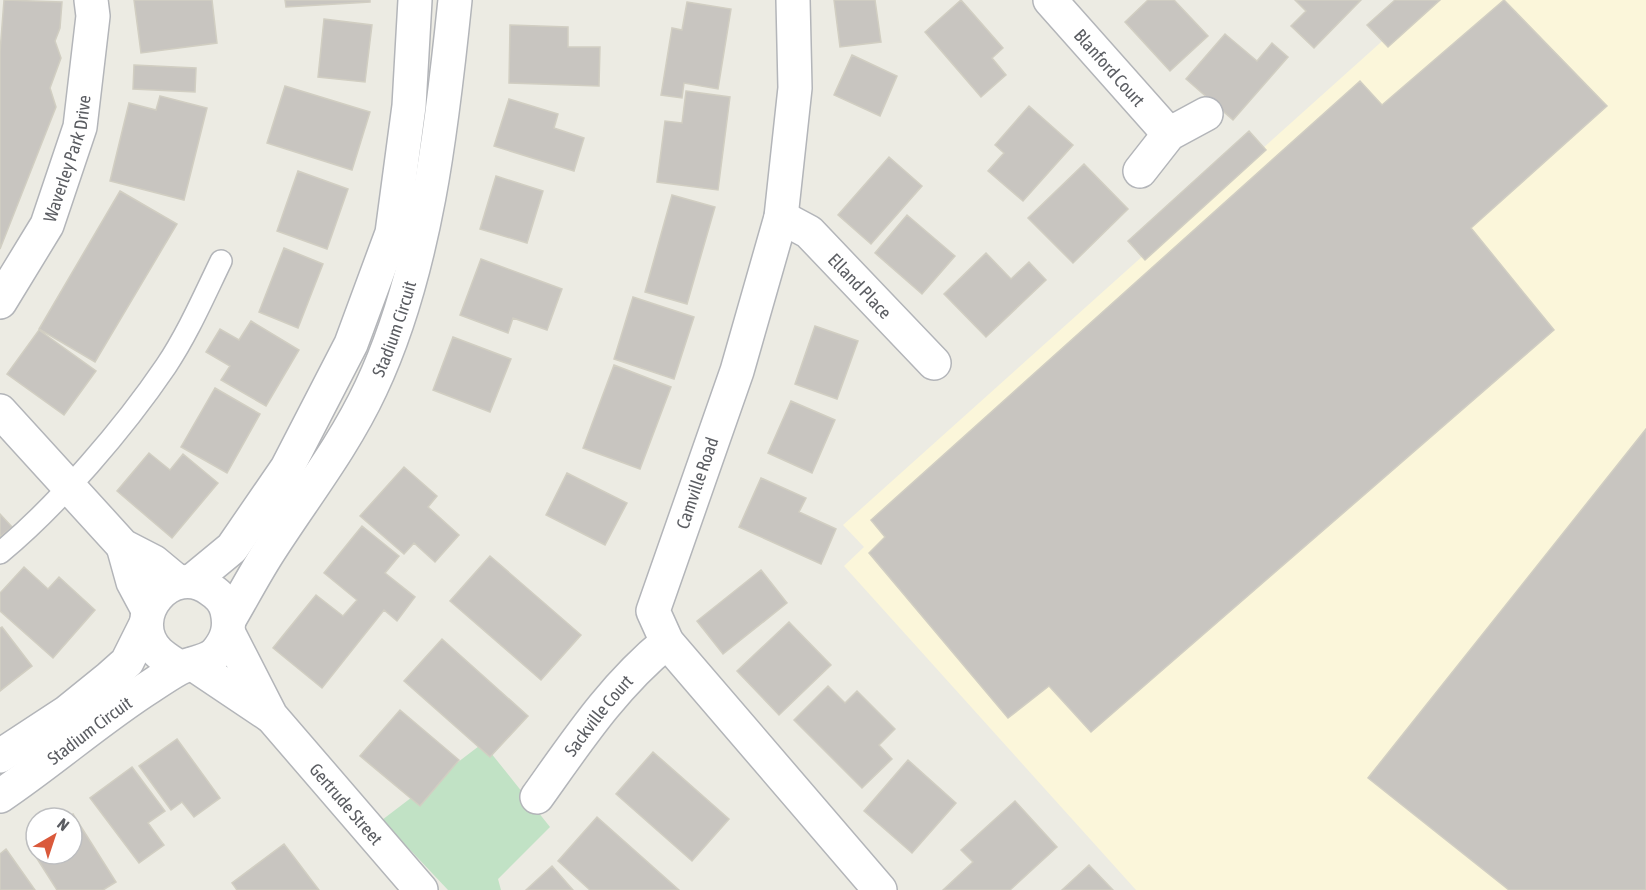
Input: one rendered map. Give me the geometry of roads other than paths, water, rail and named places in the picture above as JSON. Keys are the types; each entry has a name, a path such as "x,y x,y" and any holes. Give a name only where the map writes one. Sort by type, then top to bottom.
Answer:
{"street":[{"name":"Waverley Park Drive","path":"0,302 46,225 80,127 93,16 91,0"},
{"name":"Stadium Circuit","path":"185,582 232,548 281,477 351,344 392,233 409,106 415,0"},
{"name":"Stadium Circuit","path":"229,626 267,554 344,441 386,352 415,261 442,128 456,0"},
{"name":"Camville Road","path":"794,0 795,88 781,217 737,371 653,611 667,642 880,890"},
{"name":"Blanford Court","path":"1050,0 1170,134"},
{"path":"1140,171 1170,134 1206,114"},
{"name":"Elland Place","path":"781,217 809,232 934,363"},
{"path":"0,411 123,546 185,582"},
{"path":"123,546 133,582 147,617 150,641 158,652 187,666 213,656 222,645 229,626 226,606 217,594 206,585 185,582 165,587 154,597 147,617"},
{"name":"Stadium Circuit","path":"0,756 67,712 127,662 147,617"},
{"name":"Gertrude Street","path":"229,626 271,716 421,890"},
{"name":"Sackville Court","path":"537,797 602,705 639,665 667,642"},
{"name":"Stadium Circuit","path":"0,796 42,768 104,719 187,666"},
{"name":"Gertrude Street","path":"187,666 271,716"}],"lane":[{"path":"0,553 22,535 68,486 133,410 166,365 194,317 221,261"}]}
